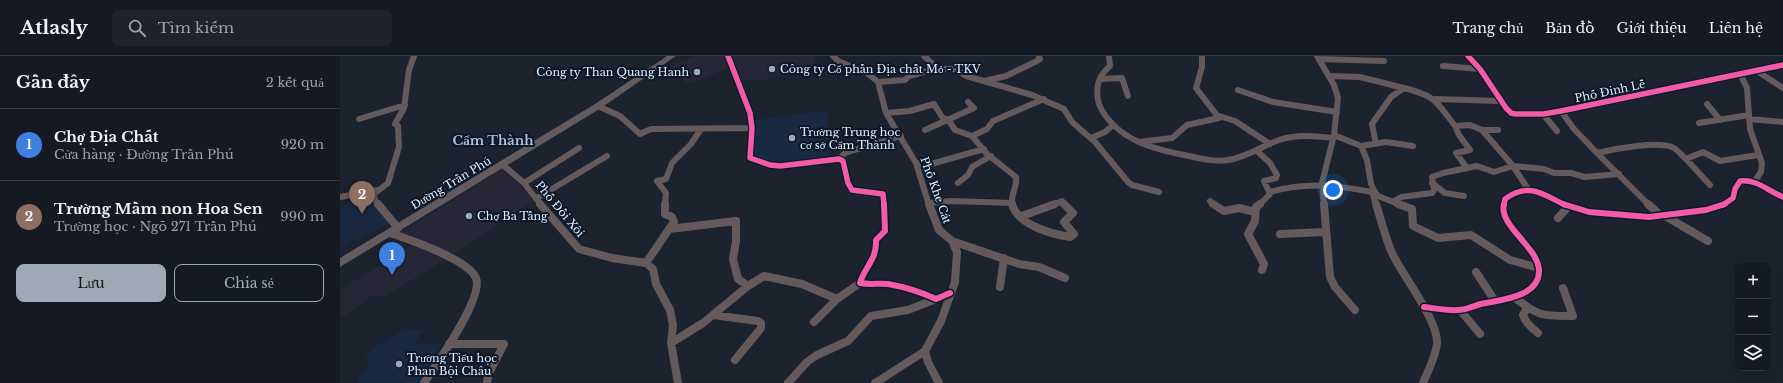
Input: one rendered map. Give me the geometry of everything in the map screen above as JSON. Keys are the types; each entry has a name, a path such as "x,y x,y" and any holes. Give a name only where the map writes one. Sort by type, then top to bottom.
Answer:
{"main road":[{"name":"Đường Trần Phú","path":"340,262 503,165 598,106 672,56"}],"street":[{"path":"414,56 408,70 405,105 395,124 398,126 399,147 388,183 374,194 375,200 394,230 452,259 472,273 476,278 474,295 463,320 424,383"},
{"path":"728,56 748,108 752,128 750,158 770,165 780,166 839,159 845,153 901,136"},
{"path":"833,56 838,61 867,73 878,82 905,80 909,76 938,68 955,69 966,76 1044,99 1064,109 1072,122 1091,138 1128,182 1132,185 1159,192"},
{"path":"924,56 938,68"},
{"path":"1109,56 1110,66 1101,75 1100,79 1098,101 1103,115 1112,126 1139,142 1168,152 1219,161 1230,160 1257,151 1291,136 1310,135 1334,137 1361,146 1386,142 1413,146"},
{"path":"1202,56 1202,67 1196,88 1219,116 1235,121 1270,144"},
{"name":"Phố Đinh Lễ","path":"1468,56 1480,69 1499,101 1511,113 1543,114 1783,65"},
{"path":"984,81 1006,76 1041,57"},
{"path":"1318,57 1355,58 1384,61"},
{"path":"1318,57 1329,76 1338,98 1334,137 1322,183 1330,277 1335,287 1355,310"},
{"path":"1443,66 1480,69"},
{"path":"1757,71 1783,88"},
{"path":"1740,74 1747,88 1751,134 1762,162 1761,172 1755,181"},
{"path":"1329,76 1360,77 1408,88 1421,92 1435,99 1499,101"},
{"path":"1100,79 1122,78 1128,96"},
{"name":"Phố Khe Cát","path":"878,82 886,113 916,163 939,230 952,241"},
{"path":"1376,144 1372,124 1391,97 1408,88"},
{"path":"1238,90 1273,102 1337,112"},
{"path":"972,136 987,129 993,121 1044,99"},
{"path":"1435,99 1456,126 1459,135 1470,150 1456,153 1467,168"},
{"path":"926,130 974,108 968,102"},
{"path":"886,113 910,111 934,104 942,117 947,120 955,130 972,136 991,156 1017,178 1011,198 1014,210 1022,216 1050,232 1070,237 1074,234 1064,222 1073,213 1062,201 1022,216"},
{"path":"1708,104 1720,120"},
{"path":"359,119 405,105"},
{"path":"598,106 620,116 640,134 651,129 752,128"},
{"path":"1561,111 1574,129 1597,153 1663,216 1708,241"},
{"path":"1543,114 1557,131"},
{"path":"1139,142 1172,138 1187,125 1218,119 1219,116"},
{"path":"1698,123 1749,117 1783,122"},
{"path":"1456,126 1470,125 1482,130 1498,130"},
{"path":"1091,138 1105,132 1112,126"},
{"path":"678,383 671,343 672,325 670,310 656,284 653,269 646,263 674,222 673,218 665,214 666,193 658,181 666,179 672,163 691,144 701,129"},
{"path":"1482,130 1513,166 1528,189"},
{"path":"1361,146 1367,162 1371,189 1392,252 1406,279 1430,317 1437,341 1423,383"},
{"path":"1597,153 1631,147 1671,147 1686,159 1710,185"},
{"path":"524,183 579,148"},
{"path":"916,163 926,165 931,164 984,149"},
{"path":"1257,151 1270,163 1277,175 1276,178 1264,181 1270,192"},
{"path":"1686,159 1703,152 1720,161 1758,155"},
{"path":"537,198 607,156"},
{"path":"958,184 968,175 972,167 991,156"},
{"path":"814,322 837,300 860,283 862,275 877,252 876,240 885,231 883,194 858,192 852,190 845,177 843,161 839,159"},
{"name":"Phố Đồi Xôi","path":"503,165 524,183 569,239 579,248 612,258 646,263"},
{"path":"1394,201 1401,196 1432,193 1434,190 1432,177 1434,175 1477,166 1494,172 1513,166 1544,169 1552,173 1571,172 1585,177 1619,174"},
{"path":"1424,307 1460,310 1495,301 1515,298 1528,290 1538,278 1539,268 1532,252 1511,226 1503,210 1503,202 1509,195 1528,189 1545,194 1569,206 1586,211 1646,217 1716,208 1733,198 1735,189 1740,181 1747,179 1755,181 1783,197"},
{"path":"1262,270 1264,264 1248,234 1255,221 1256,207 1267,198 1270,192 1301,184 1322,183 1371,189 1378,196 1412,209 1412,225 1428,234 1439,238 1467,234 1471,235 1510,260 1539,268"},
{"path":"1432,183 1445,193 1464,196"},
{"path":"340,197 378,190"},
{"path":"929,203 951,201 1012,203"},
{"path":"1210,201 1219,209 1224,210 1239,208 1255,212"},
{"path":"1558,218 1569,206"},
{"path":"669,229 736,222 736,241 733,258 738,279 748,286"},
{"path":"1280,234 1326,232"},
{"path":"952,241 968,245 1019,264 1039,266 1065,278"},
{"path":"875,383 925,351 941,321 957,272 957,252 952,241"},
{"path":"957,252 961,248 968,245"},
{"path":"1000,287 1004,258"},
{"path":"1476,272 1495,301"},
{"path":"671,343 713,315 758,278 768,276 802,284 837,300"},
{"path":"860,283 868,285 887,284 904,289 917,290 936,299"},
{"path":"1515,298 1527,308 1546,316 1573,316 1563,288"},
{"path":"788,383 807,362 817,355 848,341 871,316 908,310 950,292"},
{"path":"1527,308 1523,315 1524,320 1526,324 1538,333"},
{"path":"1460,310 1480,334"},
{"path":"713,315 758,321 761,323 761,328 735,360"},
{"path":"448,344 504,344 488,375 487,383"},
{"path":"925,351 928,362 939,383"}],"shaded area":[{"name":"Công ty Than Quang Hanh","path":"695,56 726,56 731,67 700,80 686,83 672,67 679,62"},
{"name":"Công ty Cổ phần Địa chất Mỏ - TKV","path":"731,56 815,56 816,67 799,71 798,73 756,81 755,79 742,82"},
{"name":"Trường Trung học cơ sở Cẩm Thành","path":"828,110 830,158 781,164 760,160 755,156 754,120"},
{"name":"Chợ Ba Tầng","path":"503,169 535,200 451,256 402,232"},
{"path":"369,193 371,202 391,222 340,248 340,207"},
{"path":"413,244 444,260 383,298 373,295 340,320 340,290"},
{"name":"Trường Tiểu học Phan Bội Châu","path":"423,330 414,345 442,343 418,383 357,383 360,376 370,371 366,356 373,348 402,331"}],"cycle path":[{"path":"728,56 750,113 752,128 750,158 770,165 780,166 839,159 843,161 848,183 852,190 883,194 885,231 876,240 875,254 864,272 860,283 868,285 887,284 904,289 917,290 936,299 950,293"},
{"path":"1468,56 1480,69 1506,108 1511,113 1515,114 1543,114 1561,111 1783,65"},
{"path":"1424,307 1460,310 1519,295 1527,291 1533,285 1538,278 1539,269 1536,260 1506,217 1503,207 1505,199 1515,192 1523,190 1539,192 1583,211 1649,217 1714,208 1733,198 1735,189 1740,181 1746,180 1757,183 1783,197"}],"place":[{"name":"Công ty Cổ phần Địa chất Mỏ - TKV","path":"772,69"},
{"name":"Công ty Than Quang Hanh","path":"697,72"},
{"name":"Trường Trung học cơ sở Cẩm Thành","path":"792,138"},
{"name":"Trường Mầm non Hoa Sen","path":"362,214"},
{"name":"Chợ Ba Tầng","path":"469,216"},
{"name":"Chợ Địa Chất","path":"392,275"},
{"name":"Trường Tiểu học Phan Bội Châu","path":"399,364"}],"district":[{"name":"Cẩm Thành","path":"493,140"}]}
